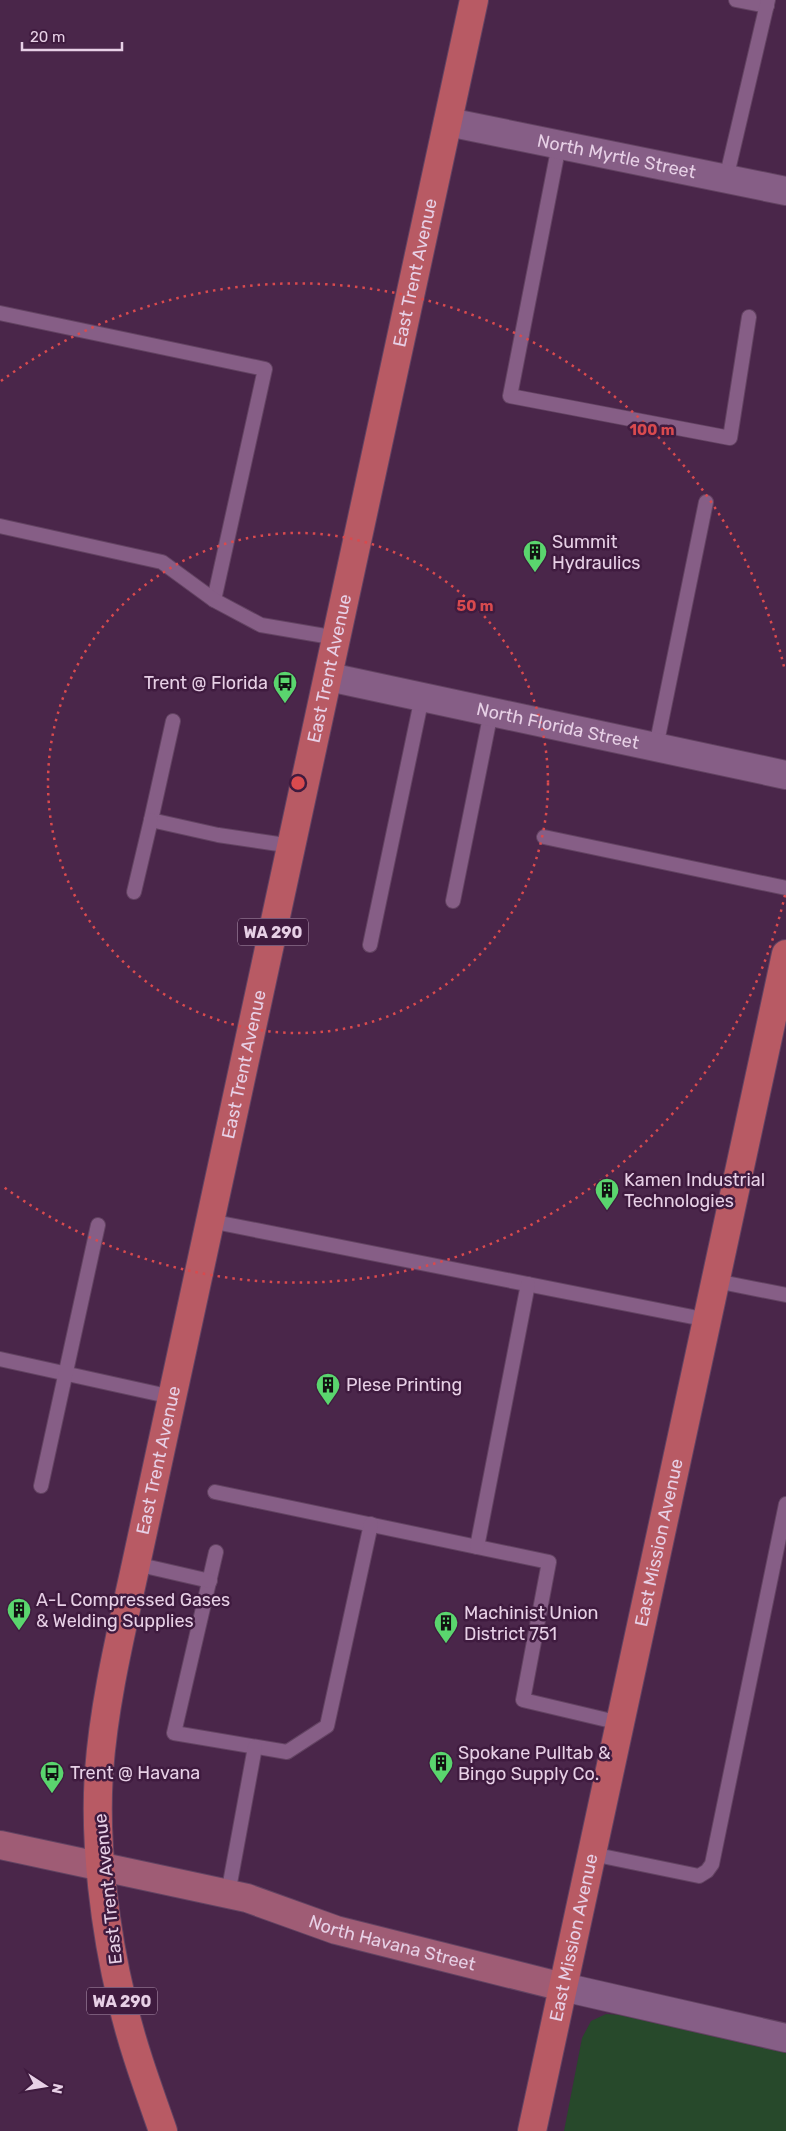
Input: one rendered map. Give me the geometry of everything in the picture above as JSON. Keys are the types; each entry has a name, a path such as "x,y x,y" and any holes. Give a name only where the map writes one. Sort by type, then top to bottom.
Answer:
{"main road":[{"name":"East Trent Avenue","path":"163,2131 141,2068 122,2002 111,1946 101,1867 99,1775 103,1729 111,1680 474,0"},
{"name":"East Mission Avenue","path":"532,2131 716,1281 779,1022 786,954"}],"street":[{"name":"North Myrtle Street","path":"448,122 786,192"},
{"name":"North Florida Street","path":"329,677 786,775"},
{"name":"North Havana Street","path":"0,1845 228,1894 260,1902 336,1930 786,2038"}],"lane":[{"path":"726,179 767,3 736,0"},
{"path":"559,145 510,396 730,438 750,317"},
{"path":"0,313 265,370 214,600"},
{"path":"656,747 706,502"},
{"path":"0,526 162,562 214,600 261,625 337,638"},
{"path":"370,945 422,697"},
{"path":"453,901 491,712"},
{"path":"134,892 173,721"},
{"path":"151,820 218,835 292,846"},
{"path":"544,837 786,888"},
{"path":"210,1221 708,1320"},
{"path":"41,1486 98,1225"},
{"path":"716,1281 786,1295"},
{"path":"477,1547 528,1284"},
{"path":"0,1359 172,1397"},
{"path":"215,1492 549,1562 522,1700 620,1723"},
{"path":"592,1854 699,1876 707,1871 712,1864 786,1504"},
{"path":"216,1552 174,1733 287,1752 327,1726 371,1524"},
{"path":"136,1564 210,1581"},
{"path":"228,1894 255,1747"}],"green space":[{"path":"606,2014 620,2015 786,2053 786,2131 564,2131 582,2038 591,2021"}],"place":[{"name":"Summit Hydraulics","path":"535,573"},
{"name":"Trent @ Florida","path":"285,704"},
{"name":"Kamen Industrial Technologies","path":"607,1211"},
{"name":"Plese Printing","path":"328,1406"},
{"name":"A-L Compressed Gases & Welding Supplies","path":"19,1631"},
{"name":"Machinist Union District 751","path":"446,1644"},
{"name":"Spokane Pulltab & Bingo Supply Co.","path":"441,1784"},
{"name":"Trent @ Havana","path":"52,1794"}]}
